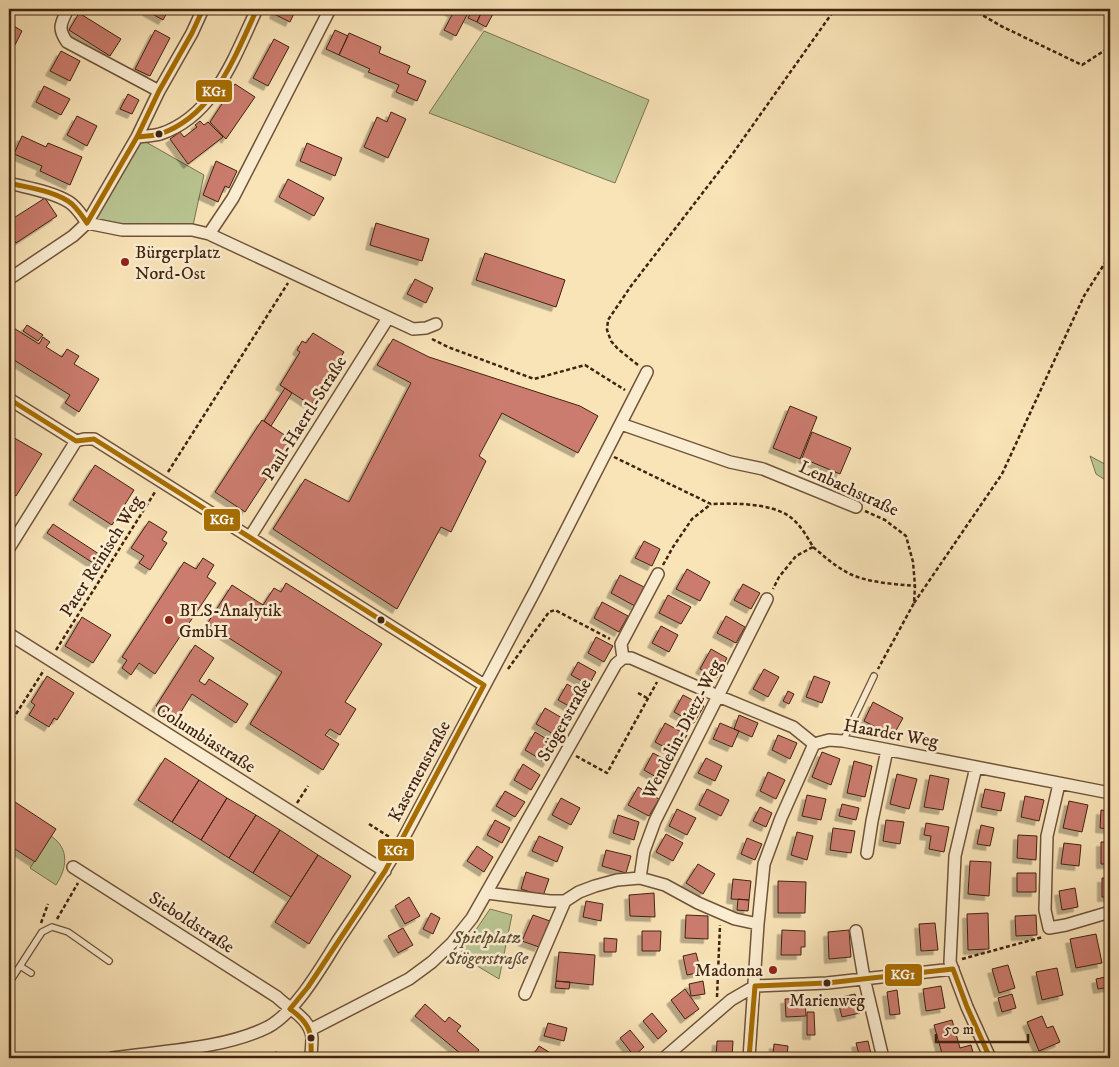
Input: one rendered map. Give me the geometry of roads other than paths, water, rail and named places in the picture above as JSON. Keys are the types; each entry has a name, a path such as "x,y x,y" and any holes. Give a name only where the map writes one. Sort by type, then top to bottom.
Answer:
{"street":[{"path":"68,9 60,29 67,42 159,91"},
{"path":"9,279 73,236 87,223 137,138 159,91 192,33 203,9"},
{"path":"137,138 160,134 182,123 202,106 224,79 257,9"},
{"path":"209,234 233,198 330,9"},
{"path":"9,184 36,189 69,202 80,212 87,223 122,230 192,230 209,234 414,329 426,328 436,324"},
{"name":"Paul-Haertl-Straße","path":"250,537 388,318"},
{"name":"Kasernenstraße","path":"112,1058 205,1045 243,1037 270,1026 290,1009 308,987 385,871 401,843 647,372"},
{"path":"9,399 76,441"},
{"name":"Lenbachstraße","path":"621,424 730,462 762,469 856,507"},
{"path":"9,548 76,441 94,439 250,537 486,680"},
{"path":"658,574 621,644 623,658 631,658 793,726 814,744 781,818 764,864 749,1058"},
{"name":"Wendelin-Dietz-Weg","path":"640,878 644,851 655,821 768,599"},
{"name":"Columbiastraße","path":"9,634 385,871"},
{"name":"Stögerstraße","path":"310,1030 409,979 432,962 452,943 472,918 488,893 616,664 623,658"},
{"name":"Haarder Weg","path":"814,744 828,740 843,741 1110,793"},
{"path":"867,852 887,750"},
{"path":"976,767 955,856 952,966 967,1008 990,1058"},
{"path":"1059,784 1047,836 1045,910 1049,928 1110,912"},
{"name":"Sieboldstraße","path":"78,870 277,997 290,1009"},
{"path":"488,893 550,901 565,901 579,892 595,886 617,880 640,878 665,884 735,920 758,924"},
{"path":"525,994 565,901"},
{"path":"856,931 864,978 883,1058"},
{"path":"664,1058 731,1000 755,986 827,983 952,966"},
{"path":"290,1009 303,1018 310,1030 312,1038 311,1058"}],"lane":[{"path":"843,741 874,676"},
{"path":"9,983 42,932 52,927 68,932 109,962"},
{"path":"20,966 31,973"}],"place":[{"name":"Bürgerplatz Nord-Ost","path":"125,262"},
{"name":"BLS-Analytik GmbH","path":"169,620"},
{"name":"Madonna","path":"773,970"},
{"name":"Marienweg","path":"827,983"}],"park label":[{"name":"Spielplatz Stögerstraße","path":"487,948"}]}
